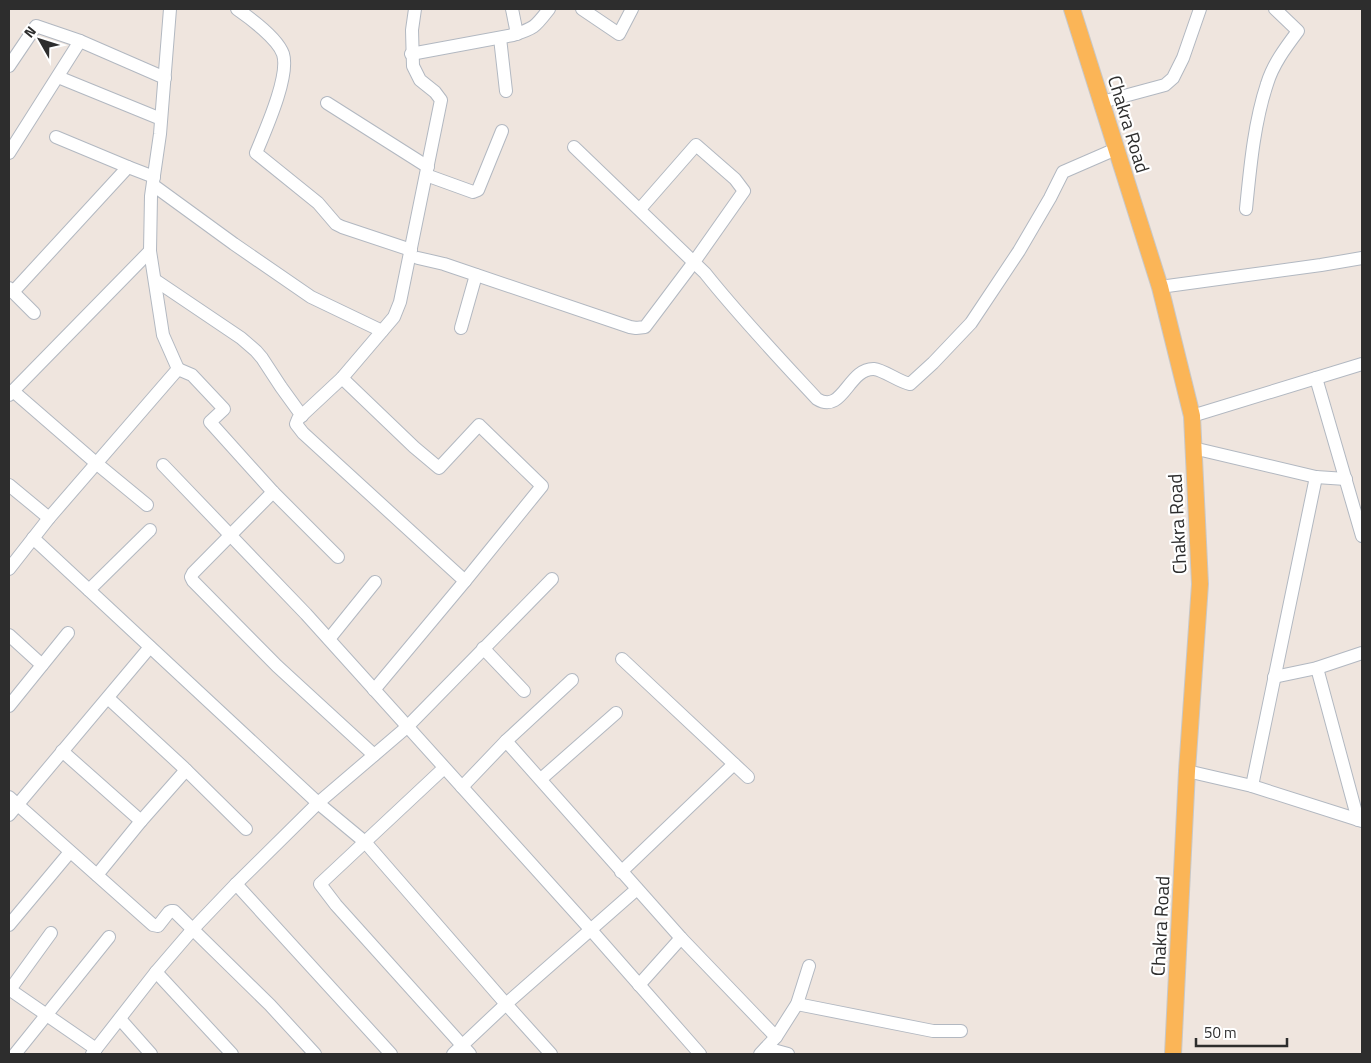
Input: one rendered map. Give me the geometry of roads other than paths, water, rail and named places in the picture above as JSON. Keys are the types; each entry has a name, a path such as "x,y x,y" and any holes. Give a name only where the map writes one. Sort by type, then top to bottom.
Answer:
{"main road":[{"name":"Chakra Road","path":"1072,9 1160,287 1192,416 1200,584 1187,771 1173,1054"}],"street":[{"path":"170,9 166,78 150,220 150,251 163,335 178,369 192,375 224,409 210,422 273,492 338,558"},
{"path":"415,9 411,54 413,66 420,80 435,92 441,100 427,171 415,254 398,310 394,317 342,378 298,419 296,424 303,433 465,581"},
{"path":"512,9 518,34"},
{"path":"411,54 518,34 535,27 549,9"},
{"path":"582,9 619,34 632,9"},
{"path":"1102,102 1164,85 1173,78 1183,58 1200,9"},
{"path":"1246,210 1256,133 1267,83 1276,62 1298,31 1275,9"},
{"path":"241,10 257,23 279,47 283,53 285,64 281,85 256,153 318,203 336,224 342,227 476,275 636,328 644,327 694,262 744,191 735,179 696,145 640,209"},
{"path":"9,66 36,26 80,41 166,78"},
{"path":"500,38 506,91"},
{"path":"9,153 80,41"},
{"path":"58,77 161,119"},
{"path":"327,103 427,171 473,192 478,190 502,131"},
{"path":"56,137 128,167 154,181 234,244 310,298 382,331"},
{"path":"574,147 705,273 785,365 823,403 831,403 838,398 857,376 864,371 875,369 910,384 971,323 1019,251 1063,172 1116,149"},
{"path":"34,313 11,290 128,167"},
{"path":"147,505 11,393 150,251"},
{"path":"1160,287 1362,258"},
{"path":"462,328 476,275"},
{"path":"154,280 241,338 256,351 302,416"},
{"path":"1192,416 1362,364"},
{"path":"9,567 178,369"},
{"path":"342,378 414,447 439,468 479,425 542,486 374,690"},
{"path":"1316,378 1362,536"},
{"path":"1193,448 1316,477 1346,479"},
{"path":"163,465 329,639 700,1054"},
{"path":"1252,786 1316,477"},
{"path":"9,485 49,518"},
{"path":"273,492 191,577 277,666 374,755"},
{"path":"88,590 150,530"},
{"path":"33,538 318,803 365,842 551,1054"},
{"path":"51,933 9,990 47,1015 94,1051 156,972 236,884 318,803 407,727 552,578"},
{"path":"329,639 376,582"},
{"path":"9,706 68,633"},
{"path":"9,635 42,665"},
{"path":"9,816 13,801 62,751 150,647"},
{"path":"483,648 524,691"},
{"path":"1274,677 1317,668 1362,653"},
{"path":"622,659 748,777"},
{"path":"1317,668 1360,821"},
{"path":"462,787 506,741 572,680"},
{"path":"108,698 246,829"},
{"path":"541,780 616,713"},
{"path":"506,741 681,938 776,1037"},
{"path":"62,751 141,821"},
{"path":"622,872 734,764"},
{"path":"444,768 320,884 462,1051 506,1004 637,889"},
{"path":"97,875 186,770"},
{"path":"1187,771 1252,786 1360,821"},
{"path":"13,801 155,926 158,926 171,911 174,911 270,1005 315,1054"},
{"path":"9,925 70,852"},
{"path":"236,884 391,1054"},
{"path":"15,1054 109,937"},
{"path":"639,985 681,938"},
{"path":"763,1051 776,1037 797,1004 808,966"},
{"path":"156,972 232,1054"},
{"path":"797,1004 933,1031 961,1031"},
{"path":"120,1019 151,1054"},
{"path":"763,1051 788,1054"}]}
